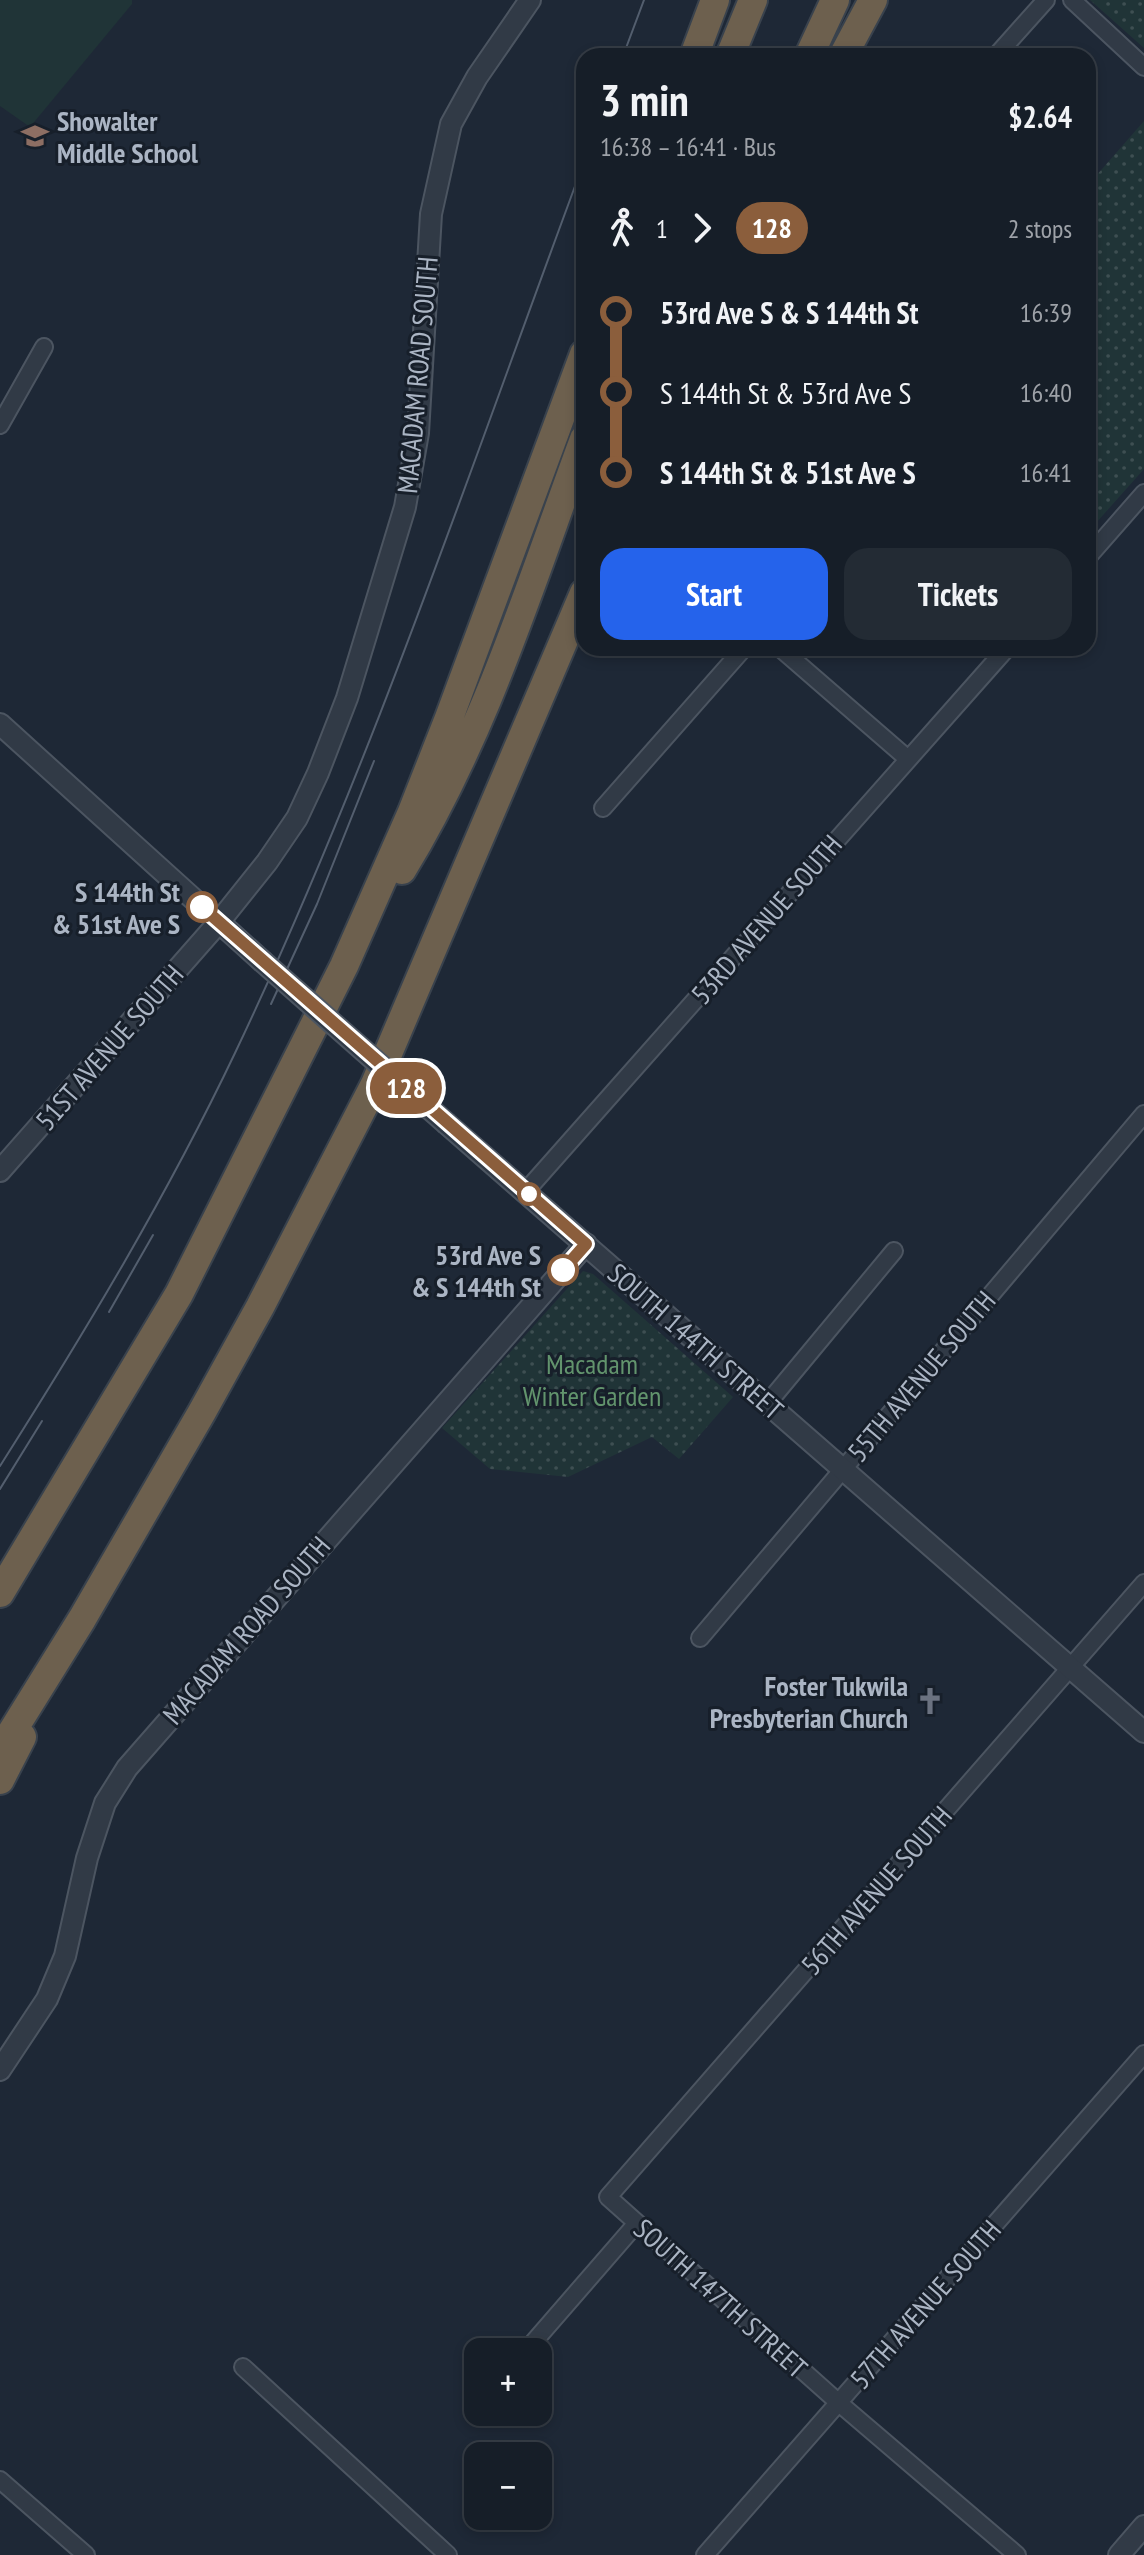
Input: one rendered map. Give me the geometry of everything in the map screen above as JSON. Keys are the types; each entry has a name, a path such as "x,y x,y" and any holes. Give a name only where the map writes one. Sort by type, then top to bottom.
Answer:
{"highway":[{"path":"697,48 715,0"},
{"path":"733,48 753,0"},
{"path":"813,48 835,0"},
{"path":"847,48 873,0"},
{"path":"0,1593 179,1294 344,966 412,812 449,718 576,376"},
{"path":"344,966 432,821 478,725 576,461"},
{"path":"0,1751 82,1619 260,1307 375,1084 576,612"},
{"path":"0,1570 69,1479"},
{"path":"0,1780 82,1619"}],"street":[{"name":"MACADAM ROAD SOUTH","path":"219,922 267,862 297,818 347,698 405,507 418,433 431,214 451,124 477,77 530,0"},
{"path":"1003,48 1046,0"},
{"path":"1072,0 1144,67"},
{"path":"0,425 44,347"},
{"path":"1096,548 1144,493"},
{"path":"603,808 737,656"},
{"path":"789,656 908,759"},
{"name":"53RD AVENUE SOUTH","path":"526,1191 1000,656"},
{"name":"SOUTH 144TH STREET","path":"0,724 262,961 1144,1732"},
{"name":"51ST AVENUE SOUTH","path":"0,1171 219,922"},
{"name":"55TH AVENUE SOUTH","path":"700,1638 1144,1114"},
{"name":"MACADAM ROAD SOUTH","path":"0,2070 47,1999 59,1971 87,1858 105,1803 127,1768 586,1244"},
{"path":"767,1404 894,1251"},
{"name":"56TH AVENUE SOUTH","path":"608,2197 1144,1583"},
{"name":"57TH AVENUE SOUTH","path":"705,2555 1144,2054"},
{"name":"SOUTH 147TH STREET","path":"608,2197 839,2403 1017,2555"},
{"path":"537,2338 637,2223"},
{"path":"243,2367 448,2555"},
{"path":"0,2480 86,2555"},
{"path":"1119,2555 1144,2526"}],"green space":[{"path":"0,0 132,0 132,4 30,127 0,106"},
{"path":"1090,0 1144,0 1144,48"},
{"path":"1144,121 1144,469 1096,523 1096,176"},
{"name":"Macadam Winter Garden","path":"583,1271 593,1274 733,1397 679,1459 652,1437 568,1477 490,1469 442,1428"}],"tram line":[{"path":"626,48 644,0"},
{"path":"0,1466 94,1314 153,1211 209,1106 285,944 332,834 419,611 576,184"},
{"path":"271,1004 317,904 374,761"},
{"path":"109,1312 153,1235"},
{"path":"0,1489 42,1421"}],"bus line":[{"name":"128","path":"202,907 586,1244 563,1270"}],"place":[{"name":"Showalter Middle School","path":"35,136"},
{"name":"S 144th St & 51st Ave S","path":"202,907"},
{"name":"53rd Ave S & S 144th St","path":"563,1270"},
{"name":"Foster Tukwila Presbyterian Church","path":"930,1701"}]}
